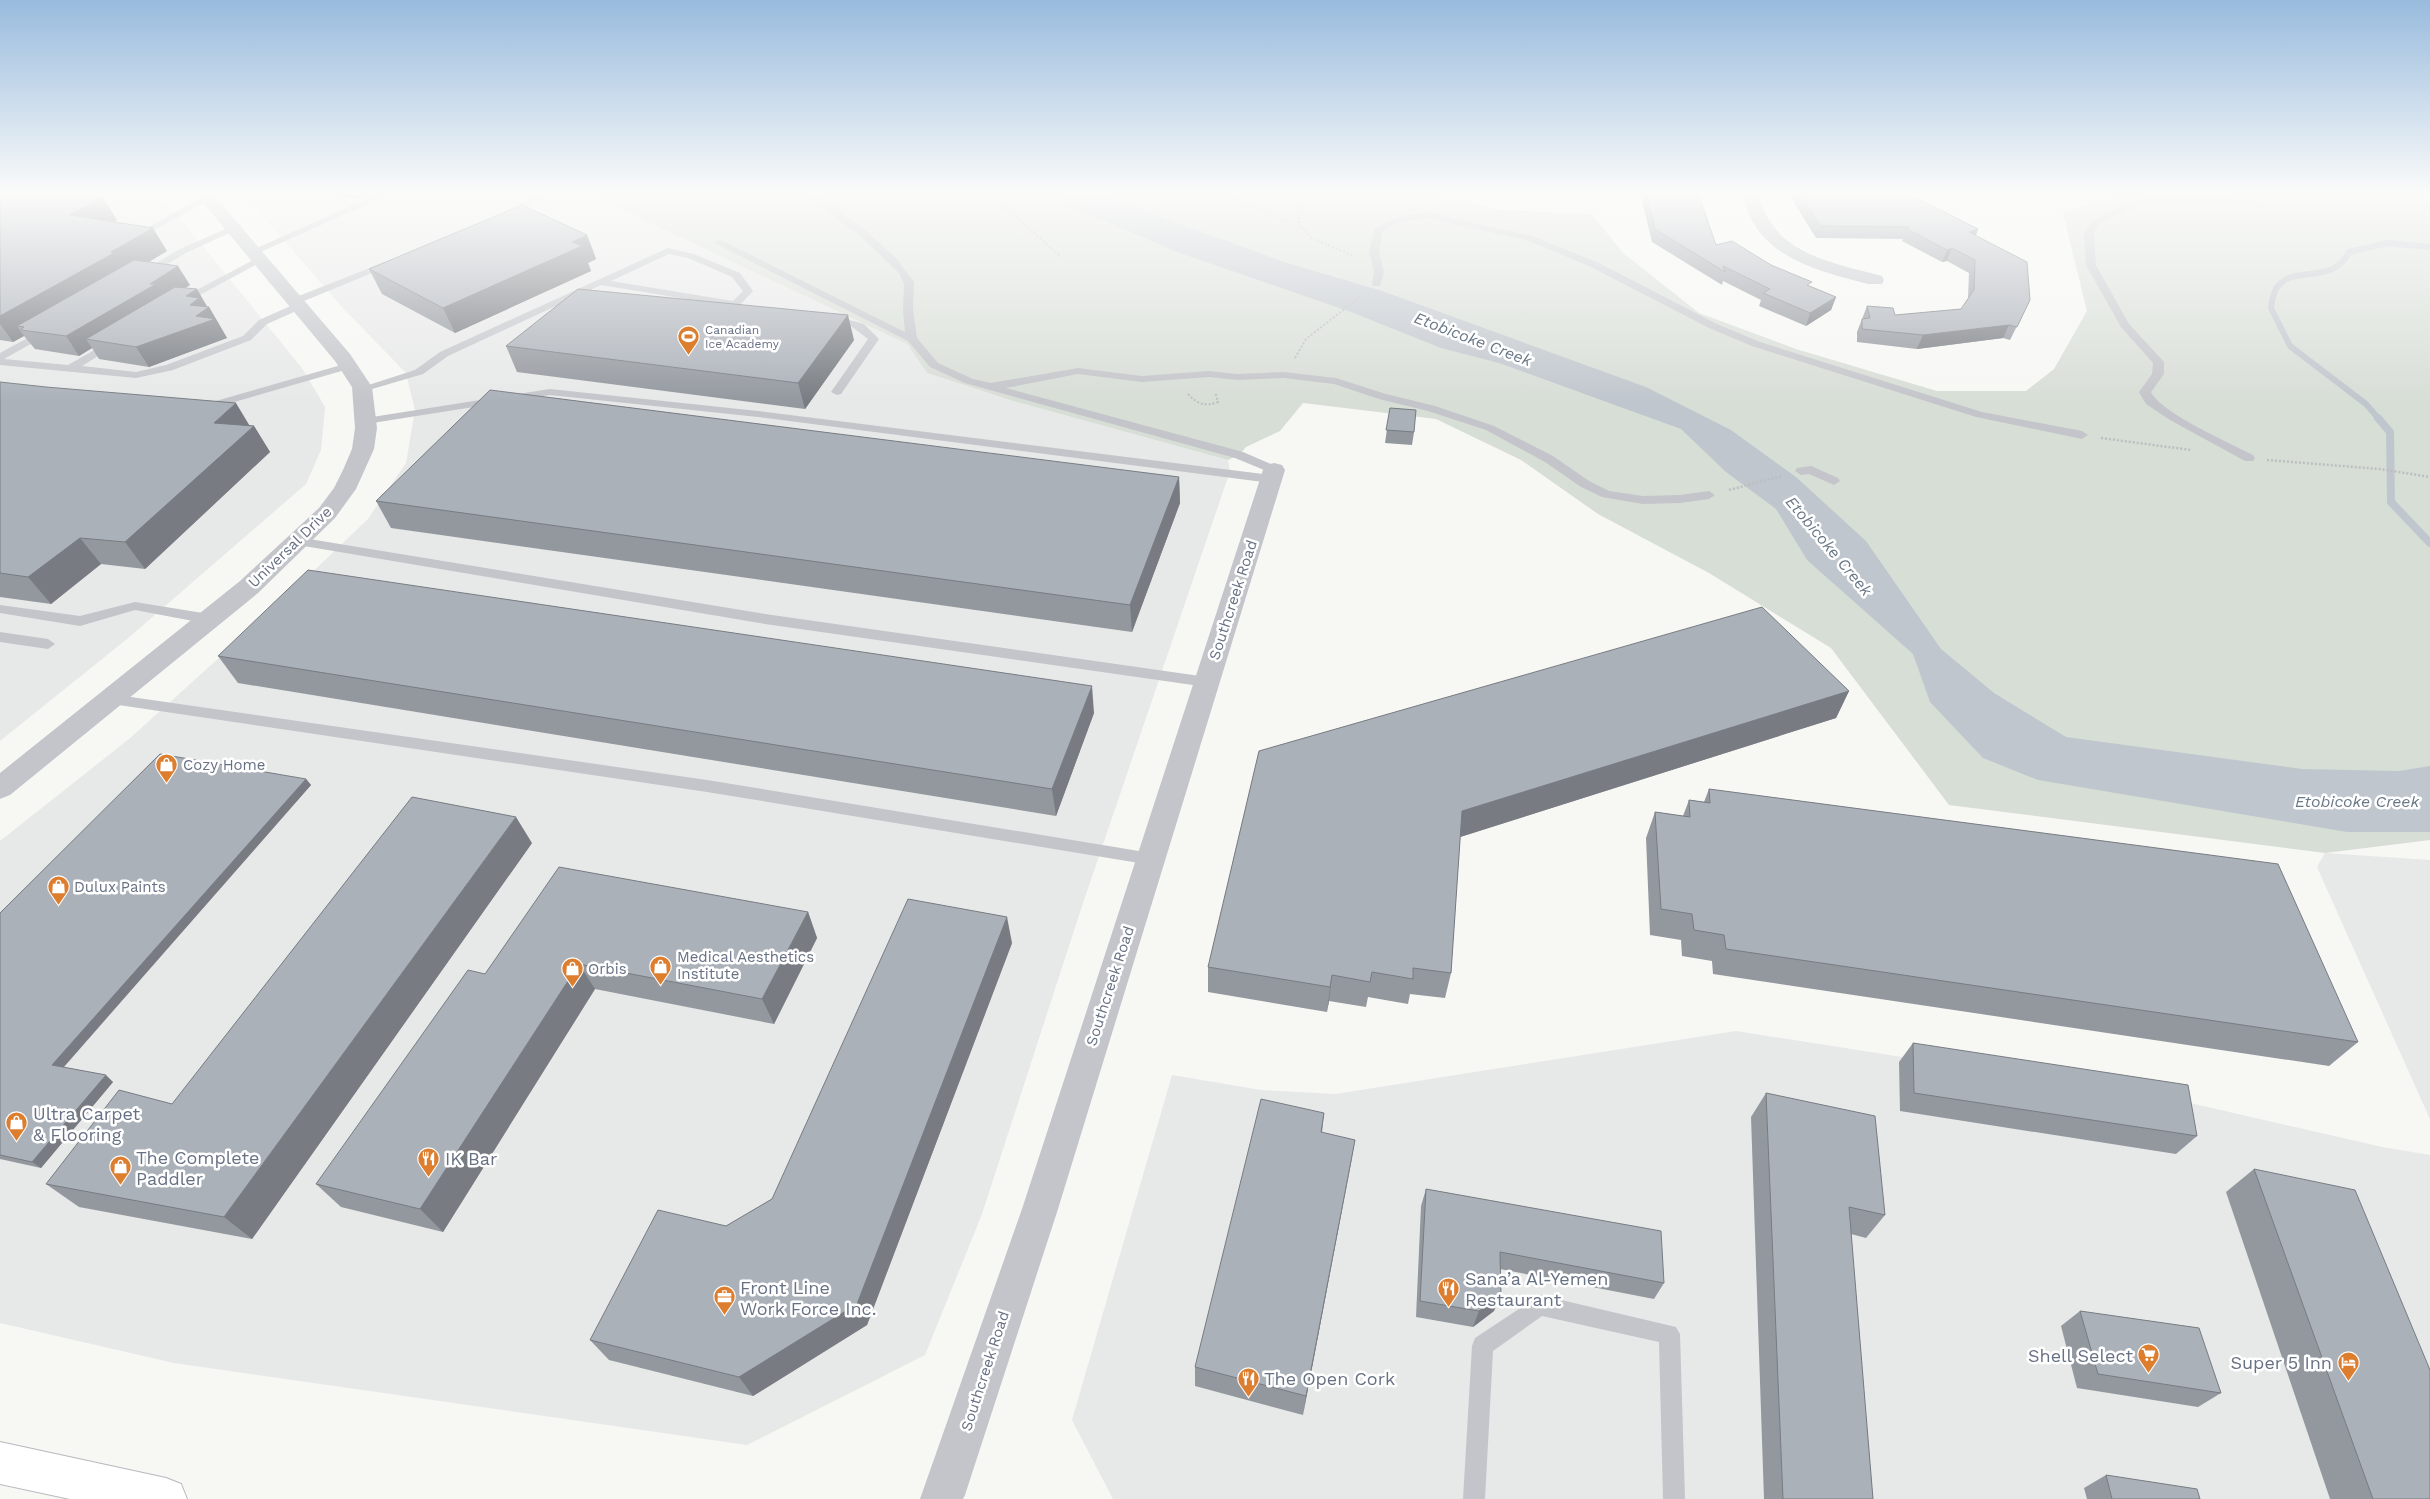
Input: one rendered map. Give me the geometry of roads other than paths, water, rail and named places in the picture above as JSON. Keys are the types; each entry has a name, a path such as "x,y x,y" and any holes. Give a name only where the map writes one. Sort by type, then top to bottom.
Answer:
{"main road":[{"path":"0,1463 166,1499"}],"street":[{"name":"Universal Drive","path":"0,788 249,587 327,513 345,489 363,449 366,421 362,389 348,366 262,263"},
{"path":"1820,263 1875,280"},
{"name":"Southcreek Road","path":"941,1499 944,1495 1040,1209 1273,474"}],"lane":[{"path":"133,280 162,263"},
{"path":"172,307 245,263"},
{"path":"0,362 136,375 169,368 247,338 263,322 297,304 391,263"},
{"path":"362,389 418,372 444,354 641,263"},
{"path":"707,263 736,276 748,291 735,304"},
{"path":"759,263 912,340 934,365 969,381 1239,454 1273,474"},
{"path":"895,263 909,282 908,308 912,340"},
{"path":"1376,284 1380,272 1377,263"},
{"path":"1588,263 1649,292 1713,326 1756,344 1980,415 2082,435"},
{"path":"2091,263 2125,325 2159,362 2158,374 2145,392 2150,402 2174,418 2248,458"},
{"path":"599,282 754,306"},
{"path":"820,317 853,323 868,331 874,339 837,392"},
{"path":"0,357 58,324"},
{"path":"70,368 121,338"},
{"path":"196,407 206,408 348,366"},
{"path":"990,387 1078,371 1142,379 1209,374 1237,377 1284,375 1336,381 1383,397 1431,408 1490,428 1549,459 1585,484 1606,494 1643,500 1680,499 1709,495"},
{"path":"366,421 550,392 758,414 1273,474"},
{"path":"1801,470 1811,470 1834,480"},
{"path":"297,541 765,619 1207,682"},
{"path":"0,609 80,621 135,606 209,619"},
{"path":"0,637 48,644"},
{"path":"110,699 203,711 707,786 1151,860"},
{"path":"1474,1499 1483,1346 1540,1305 1669,1334 1674,1499"}],"water":[{"name":"Etobicoke Creek","path":"1209,263 1287,263 1382,291 1646,387 1731,430 1796,477 1866,541 1941,649 1994,693 2066,737 2302,769 2399,771 2430,766 2430,832 2347,832 2038,780 1983,758 1930,702 1913,654 1807,560 1776,509 1726,472 1681,429 1499,363 1441,348 1351,312"}],"waterway":[{"path":"2342,263 2333,269 2291,277 2283,281 2276,289 2271,308 2290,346 2366,404 2379,419"},
{"path":"2378,418 2390,432 2391,502 2430,543"}],"place":[{"name":"Canadian Ice Academy","path":"689,356"},
{"name":"Cozy Home","path":"167,784"},
{"name":"Dulux Paints","path":"58,906"},
{"name":"Medical Aesthetics Institute","path":"661,985"},
{"name":"Orbis","path":"572,988"},
{"name":"Ultra Carpet & Flooring","path":"17,1142"},
{"name":"IK Bar","path":"429,1177"},
{"name":"The Complete Paddler","path":"120,1186"},
{"name":"Sana’a Al-Yemen Restaurant","path":"1449,1307"},
{"name":"Front Line Work Force Inc.","path":"724,1316"},
{"name":"Shell Select","path":"2149,1374"},
{"name":"Super 5 Inn","path":"2348,1381"},
{"name":"The Open Cork","path":"1248,1397"}]}
